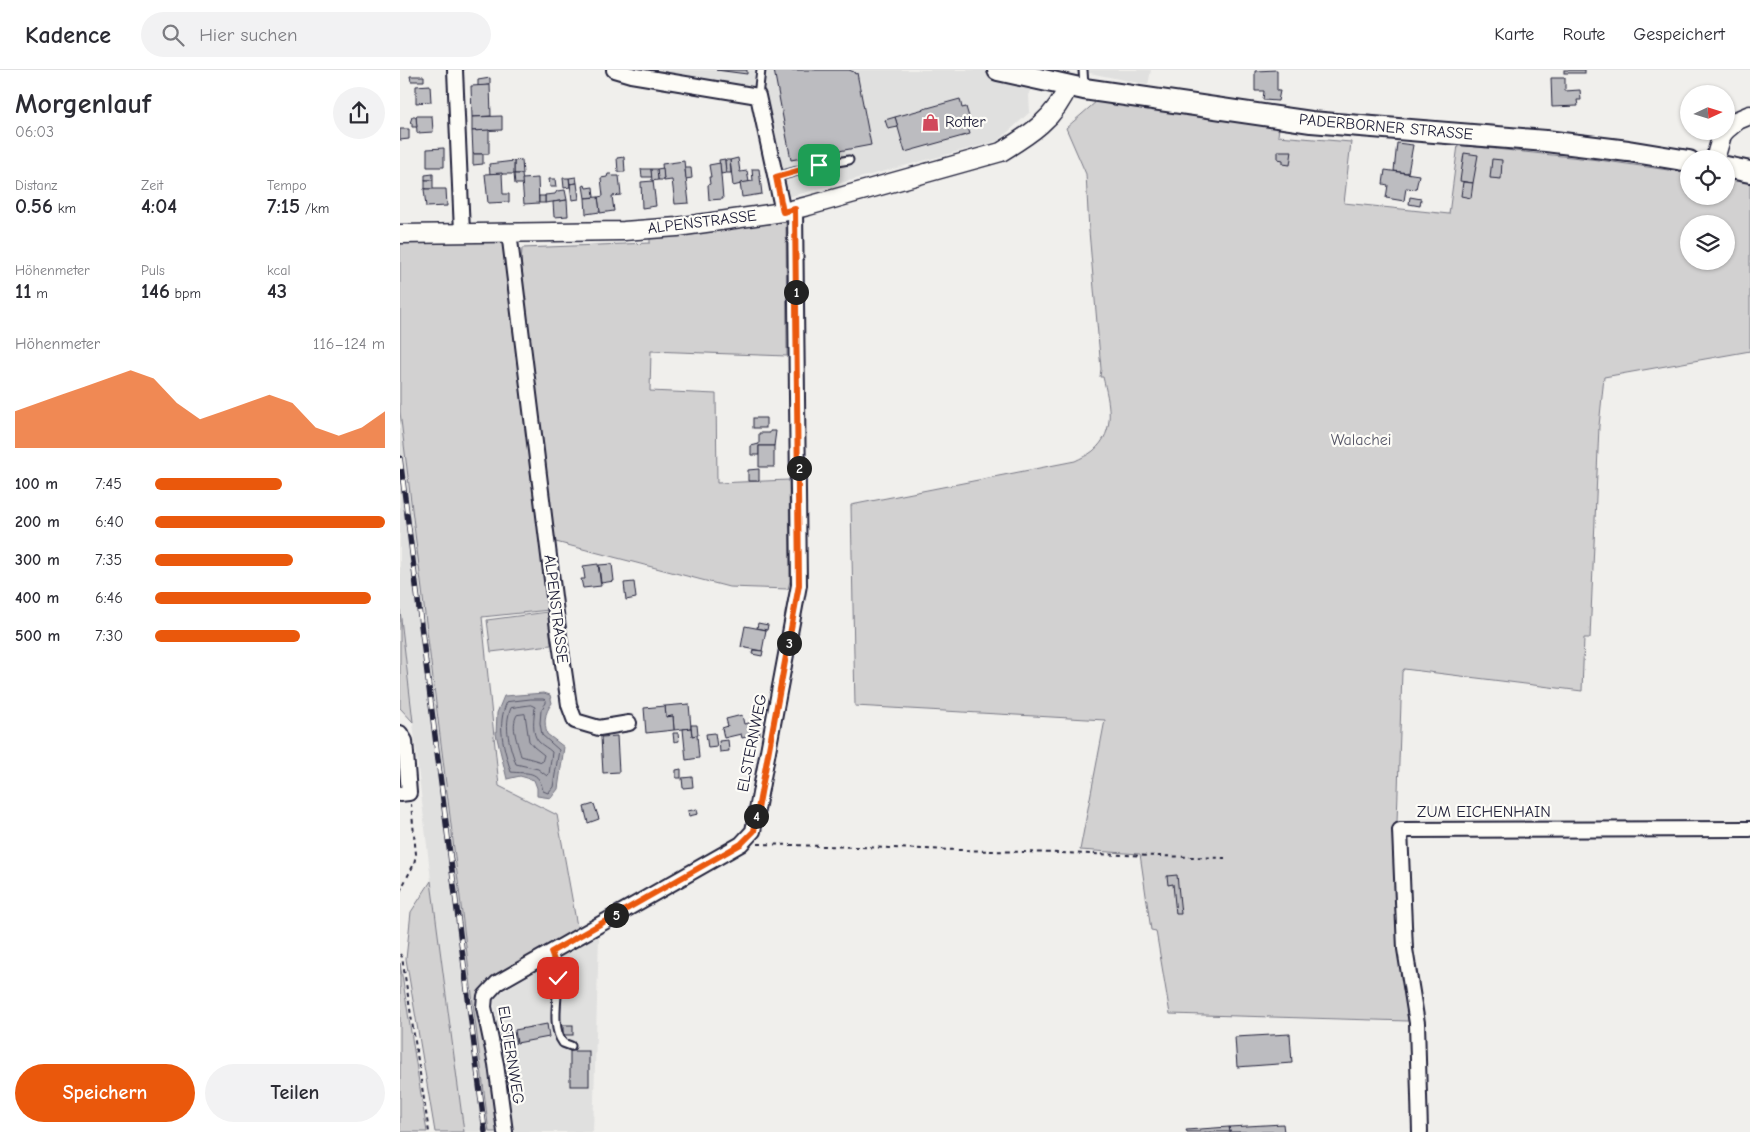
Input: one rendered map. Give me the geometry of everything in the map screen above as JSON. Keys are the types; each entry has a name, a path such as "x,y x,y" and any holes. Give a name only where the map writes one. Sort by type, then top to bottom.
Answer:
{"main road":[{"name":"PADERBORNER STRASSE","path":"998,70 1311,122 1546,141 1680,160"},
{"path":"1735,169 1750,172"}],"street":[{"path":"455,70 462,232"},
{"path":"614,70 631,75 758,96"},
{"name":"ALPENSTRASSE","path":"400,234 624,231 677,228 789,210 1001,152 1028,136 1052,114 1065,95 1078,82"},
{"name":"ELSTERNWEG","path":"505,1132 496,1064 484,1007 486,996 498,982 741,844 754,831 799,585 789,210 776,177 758,96"},
{"path":"1735,122 1750,115"},
{"name":"ALPENSTRASSE","path":"509,232 569,705 575,722 599,728 629,723"},
{"path":"400,733 405,741 405,793"},
{"name":"ZUM EICHENHAIN","path":"1420,1132 1417,1023 1405,949 1400,830 1750,829"}],"lane":[{"path":"758,96 761,70"},
{"path":"776,177 819,165 849,160"},
{"path":"551,952 558,978 556,1004 558,1033 563,1043 571,1046"}],"path":[{"path":"400,891 414,864 416,854 405,793"},
{"path":"741,844 1225,858"},
{"path":"400,954 429,1132"}],"shaded area":[{"path":"634,70 1034,70 1029,96 1030,112 998,141 784,198 759,94"},
{"path":"1075,70 1151,70 1148,85"},
{"path":"400,412 489,1132 464,1132 432,889 400,610"},
{"path":"599,935 593,1132 511,1132 494,1000 496,995"}],"green space":[{"name":"Walachei","path":"1097,101 1279,127 1278,136 1351,142 1344,203 1449,214 1458,145 1599,160 1680,172 1680,205 1735,205 1735,180 1750,183 1750,351 1604,377 1599,426 1590,638 1584,638 1582,691 1404,669 1402,672 1396,852 1399,946 1408,1021 1170,1014 1156,931 1151,930 1140,854 1080,850 1105,720 855,706 851,505 1075,461 1093,451 1106,435 1109,406 1103,377 1100,377 1101,369 1086,174 1066,128"},
{"path":"786,222 787,356 651,351 650,391 716,394 717,483 789,480 790,581 788,589 729,587 552,541 520,280 522,248 650,243 650,237"},
{"path":"400,241 503,241 549,610 482,617 499,786 557,815 578,932 495,980 480,1007 498,1132 489,1132 400,412"},
{"path":"400,610 413,722 400,708"},
{"path":"548,612 551,645 491,652 487,620"},
{"path":"431,881 464,1132 435,1132 406,959 411,912"},
{"path":"400,963 427,1132 400,1132"}],"water":[{"path":"544,693 550,695 552,703 545,718 547,734 564,747 558,789 551,798 537,796 534,780 520,776 507,779 496,734 497,713 504,696"}],"building":[{"path":"716,70 747,70 747,74"},
{"path":"774,70 849,70 855,74 857,73 871,145 791,160"},
{"path":"1277,70 1277,91 1280,91 1278,101 1263,100 1264,91 1255,91 1255,71"},
{"path":"1564,70 1585,70 1585,73 1564,73"},
{"path":"410,76 424,76 424,81 411,81"},
{"path":"490,78 490,85 478,86 478,80"},
{"path":"1551,78 1565,78 1565,91 1580,90 1581,100 1577,100 1578,106 1552,107"},
{"path":"430,85 431,102 416,103 416,86"},
{"path":"490,85 491,116 472,117 471,86"},
{"name":"Rotter","path":"960,99 962,108 966,107 969,117 965,118 970,134 905,152 895,117"},
{"path":"416,116 432,116 433,132 417,133"},
{"path":"502,116 502,130 472,131 472,117"},
{"path":"412,117 416,117 417,127 412,127 412,123 410,123"},
{"path":"895,117 898,127 888,129 885,120"},
{"path":"400,129 409,129 409,139 400,140"},
{"path":"489,130 489,154 473,154 472,131"},
{"path":"1397,143 1413,145 1408,173 1394,171"},
{"path":"444,148 444,167 427,167 427,149"},
{"path":"1278,151 1292,151 1290,165 1283,164 1283,160 1278,159"},
{"path":"1464,153 1478,155 1473,183 1460,181"},
{"path":"473,154 483,154 483,164 473,165"},
{"path":"624,157 625,172 618,172 617,158"},
{"path":"738,158 740,172 747,171 749,182 733,186 730,160"},
{"path":"725,159 726,173 721,174 719,160"},
{"path":"1492,159 1502,160 1501,179 1490,178"},
{"path":"522,160 523,174 514,174 514,161"},
{"path":"725,160 730,160 731,173 726,173"},
{"path":"514,161 514,174 490,174 489,164"},
{"path":"684,161 689,203 675,204 672,180 664,181 662,164"},
{"path":"720,163 723,199 709,200 708,185 710,184 709,177 711,177 709,165"},
{"path":"663,168 664,180 658,180 657,169"},
{"path":"685,168 691,168 692,178 686,179"},
{"path":"641,169 651,169 652,177 642,177"},
{"path":"651,169 657,169 658,180 652,181"},
{"path":"752,169 759,169 762,194 742,197 740,183 753,181"},
{"path":"1385,170 1419,175 1416,189 1406,188 1404,201 1386,198 1388,185 1383,184"},
{"path":"502,173 503,194 509,194 509,202 488,203 485,174"},
{"path":"433,174 433,180 425,180 425,175"},
{"path":"514,174 522,174 523,184 515,184"},
{"path":"608,174 619,176 621,195 612,196 614,211 600,213 598,197 603,196 601,178 607,177"},
{"path":"576,177 577,183 570,184 569,178"},
{"path":"538,178 539,203 524,204 522,179"},
{"path":"563,178 569,178 570,187 564,188"},
{"path":"549,179 555,179 556,187 550,187"},
{"path":"425,180 433,180 433,189 425,189"},
{"path":"653,181 656,206 642,208 641,182"},
{"path":"1463,182 1473,183 1471,198 1461,196"},
{"path":"577,183 579,199 572,200 570,184"},
{"path":"585,185 586,188 593,187 594,197 585,198 583,186"},
{"path":"424,189 446,189 447,206 426,207"},
{"path":"565,190 567,200 545,203 545,195"},
{"path":"539,196 545,196 545,203 539,203"},
{"path":"598,197 600,212 586,214 585,198"},
{"path":"1410,197 1421,199 1420,206 1409,204"},
{"path":"567,200 568,216 554,217 553,202"},
{"path":"753,418 766,418 766,428 753,428"},
{"path":"770,431 776,431 774,446 759,446 759,455 751,455 751,446 759,444 759,433 770,433"},
{"path":"759,446 774,446 774,467 759,467"},
{"path":"759,469 759,481 748,481 748,470"},
{"path":"598,564 601,586 583,588 581,579 585,579 583,566"},
{"path":"612,564 614,581 601,583 599,565"},
{"path":"634,582 636,598 626,600 624,583"},
{"path":"758,623 768,625 767,630 757,628"},
{"path":"745,626 766,630 762,651 741,647"},
{"path":"753,650 763,651 762,656 752,654"},
{"path":"689,704 691,728 674,730 673,716 666,717 665,706"},
{"path":"665,706 666,717 673,716 674,730 646,733 644,708"},
{"path":"742,715 744,724 758,721 760,734 742,738 741,734 724,738 722,728 728,726 726,719"},
{"path":"691,725 697,725 698,735 692,736"},
{"path":"691,728 692,736 697,735 699,758 686,760 683,729"},
{"path":"673,733 678,733 679,741 674,742"},
{"path":"715,733 717,747 708,748 706,734"},
{"path":"617,736 619,772 603,773 601,737"},
{"path":"728,740 729,751 720,752 719,741"},
{"path":"681,769 681,778 676,778 676,770"},
{"path":"692,777 693,787 683,788 682,778"},
{"path":"594,804 599,819 588,823 584,807"},
{"path":"697,809 698,814 689,816 688,811"},
{"path":"1177,875 1181,914 1176,914 1173,884 1168,885 1167,876"},
{"path":"547,1024 549,1037 517,1043 515,1030"},
{"path":"563,1025 573,1025 573,1035 563,1035"},
{"path":"514,1032 516,1043 506,1045 504,1033"},
{"path":"1290,1034 1292,1063 1237,1067 1235,1037"},
{"path":"570,1051 589,1051 589,1086 570,1086"},
{"path":"1283,1124 1284,1132 1230,1132 1229,1127"},
{"path":"1229,1127 1230,1132 1187,1132 1186,1130"}],"railway":[{"path":"400,458 485,1132"}],"place":[{"name":"Rotter","path":"931,122"}],"route":[{"path":"558,978 551,952 741,844 754,831 799,585 795,209 783,212 776,177 819,165"}]}
